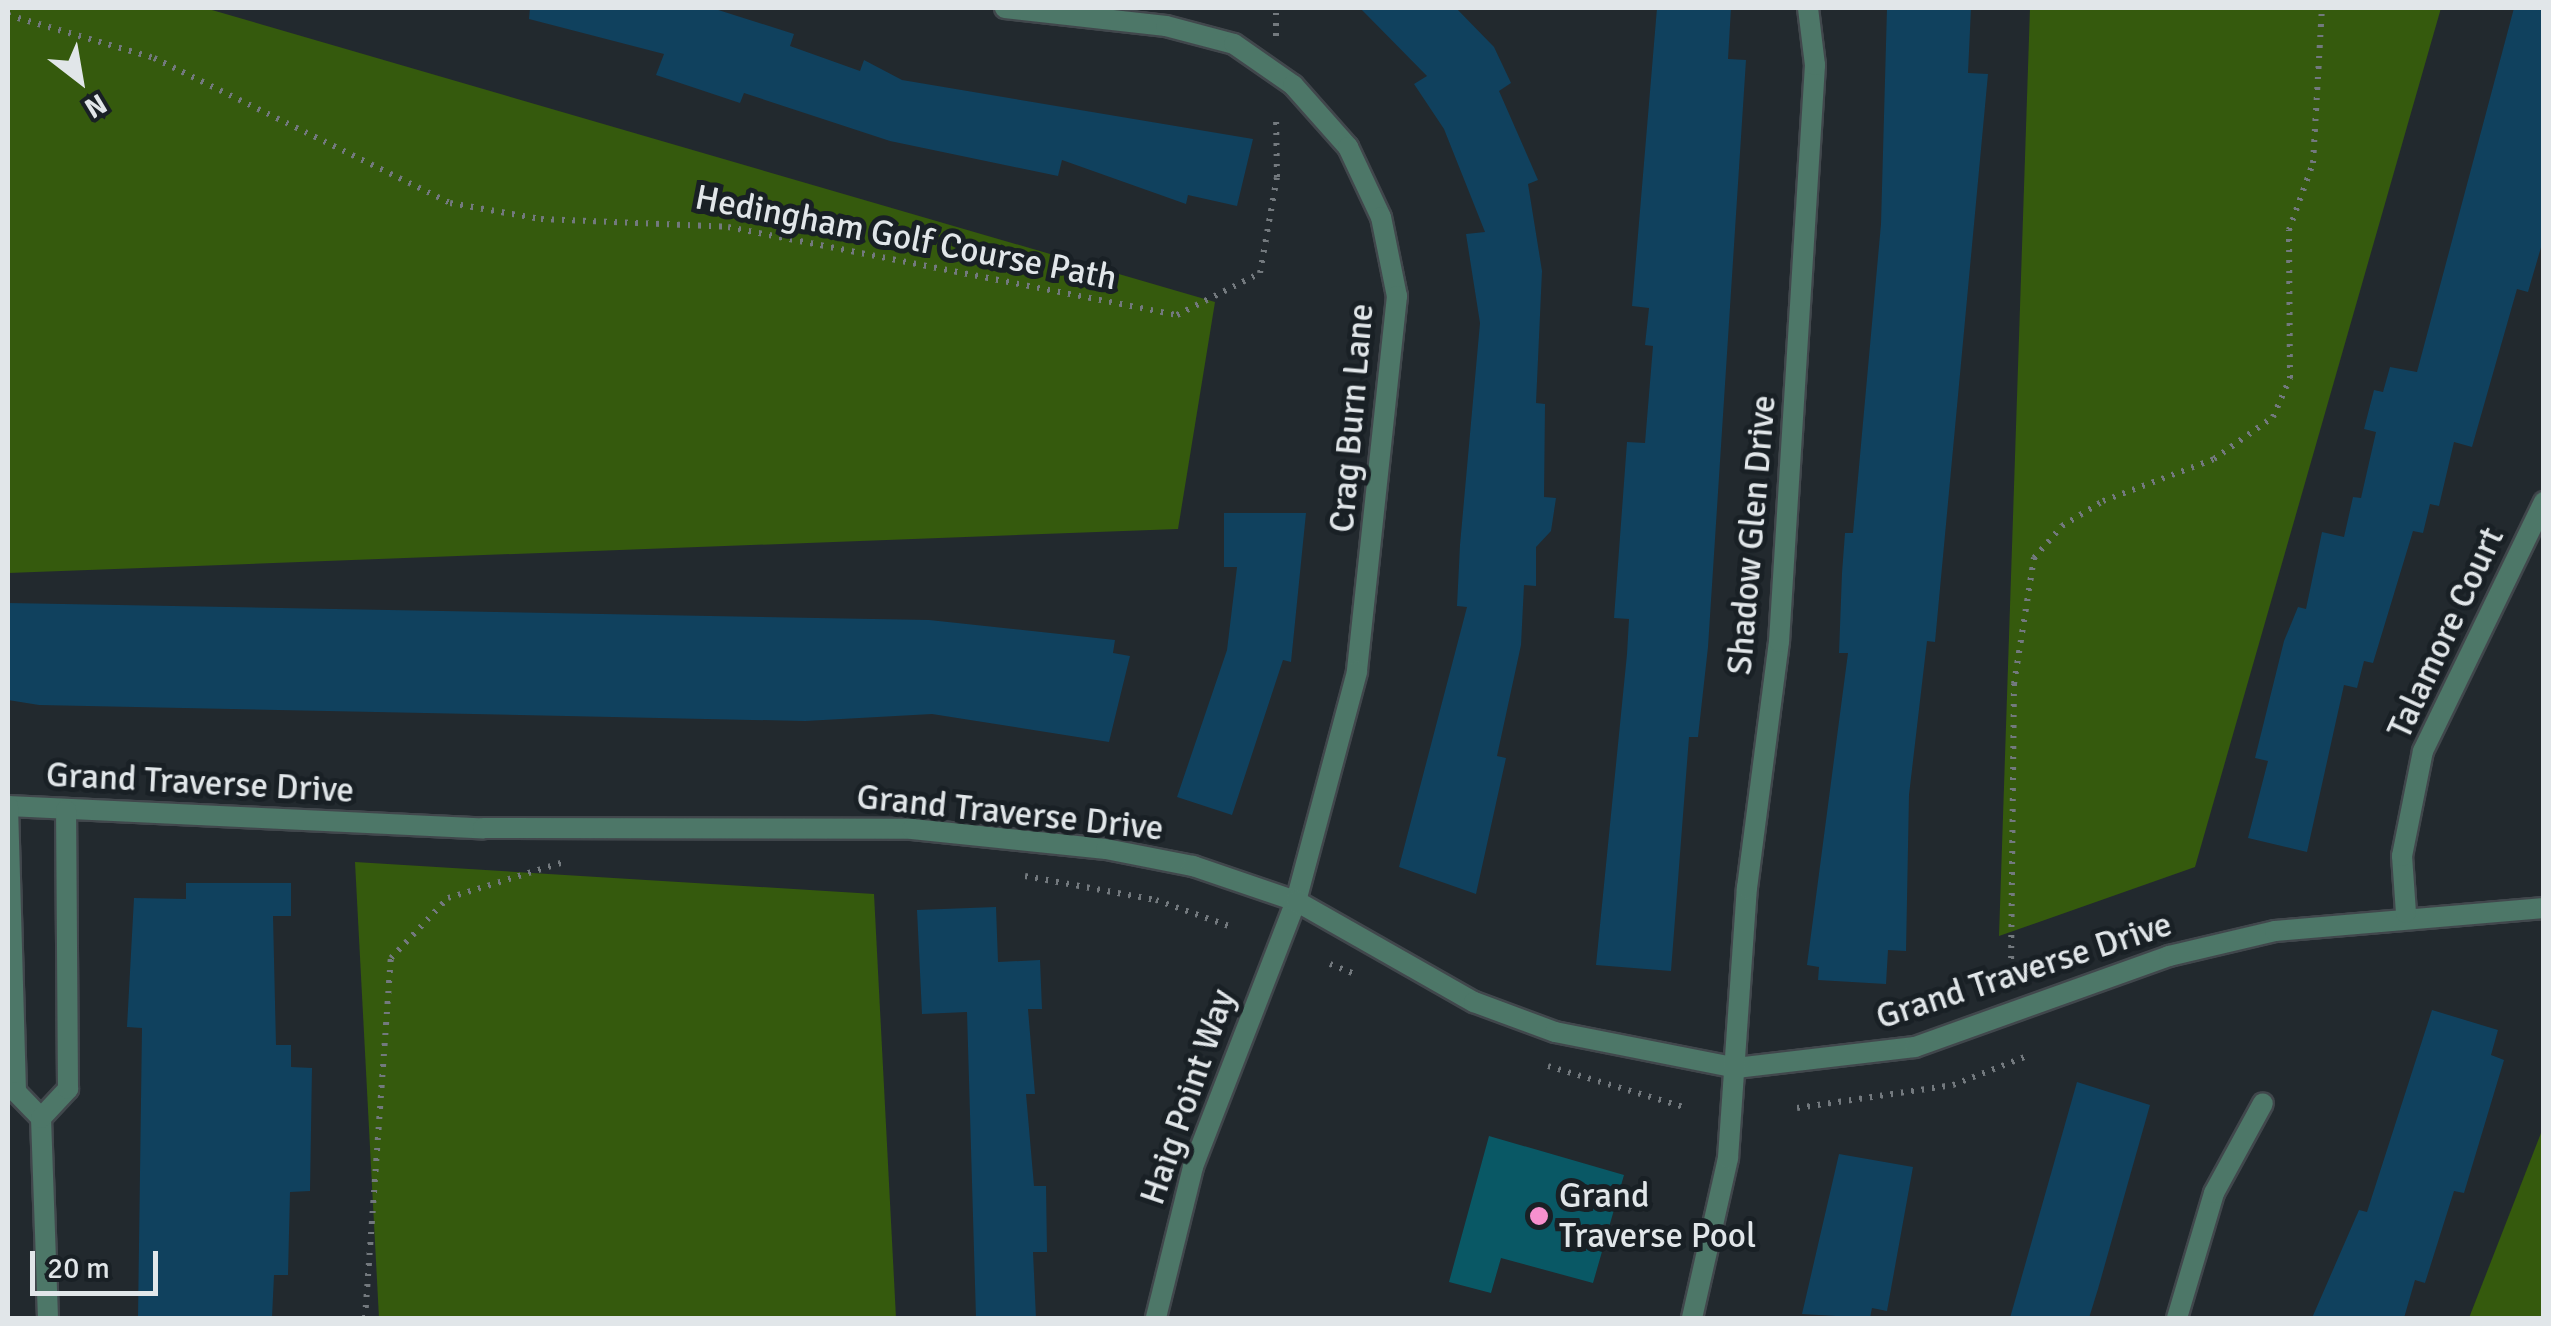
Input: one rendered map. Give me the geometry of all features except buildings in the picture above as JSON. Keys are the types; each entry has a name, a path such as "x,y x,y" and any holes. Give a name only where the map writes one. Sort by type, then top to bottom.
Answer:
{"street":[{"name":"Crag Burn Lane","path":"1005,8 1166,26 1234,44 1275,72 1348,146 1381,217 1397,296 1357,672 1296,902"},
{"name":"Shadow Glen Drive","path":"1692,1318 1736,1068 1805,267 1815,65 1808,8"},
{"name":"Talamore Court","path":"2406,914 2402,856 2423,751 2544,502"},
{"name":"Grand Traverse Drive","path":"8,806 484,828 912,829 1194,866 1296,902 1474,1002 1619,1048 1736,1068 1915,1047 2169,956 2406,914 2544,908"},
{"path":"8,806 16,1092 41,1118 48,1318"},
{"path":"41,1118 68,1089 66,810"},
{"name":"Haig Point Way","path":"1156,1318 1193,1167 1296,902"},
{"path":"2177,1318 2214,1193 2263,1103"}],"path":[{"name":"Hedingham Golf Course Path","path":"8,15 154,58 450,204 541,219 728,226 1177,315 1260,273 1277,176 1276,8"},
{"path":"2011,969 2014,684 2034,558 2062,526 2102,502 2214,459 2274,417 2290,378 2288,230 2314,163 2322,8"},
{"path":"365,1318 391,958 448,898 576,860"},
{"path":"1004,872 1156,900 1230,926"},
{"path":"1797,1108 1952,1085 2027,1056"}],"green space":[{"path":"8,8 205,8 1215,302 1178,529 8,573"},
{"path":"2030,8 2441,8 2195,867 1999,936"},
{"path":"355,862 874,894 896,1318 379,1318"},
{"path":"2543,1128 2543,1318 2469,1318"}],"water":[{"name":"Grand Traverse Pool","path":"1489,1136 1624,1175 1593,1283 1501,1258 1491,1293 1449,1282"}],"place":[{"name":"Grand Traverse Pool","path":"1539,1216"}]}
